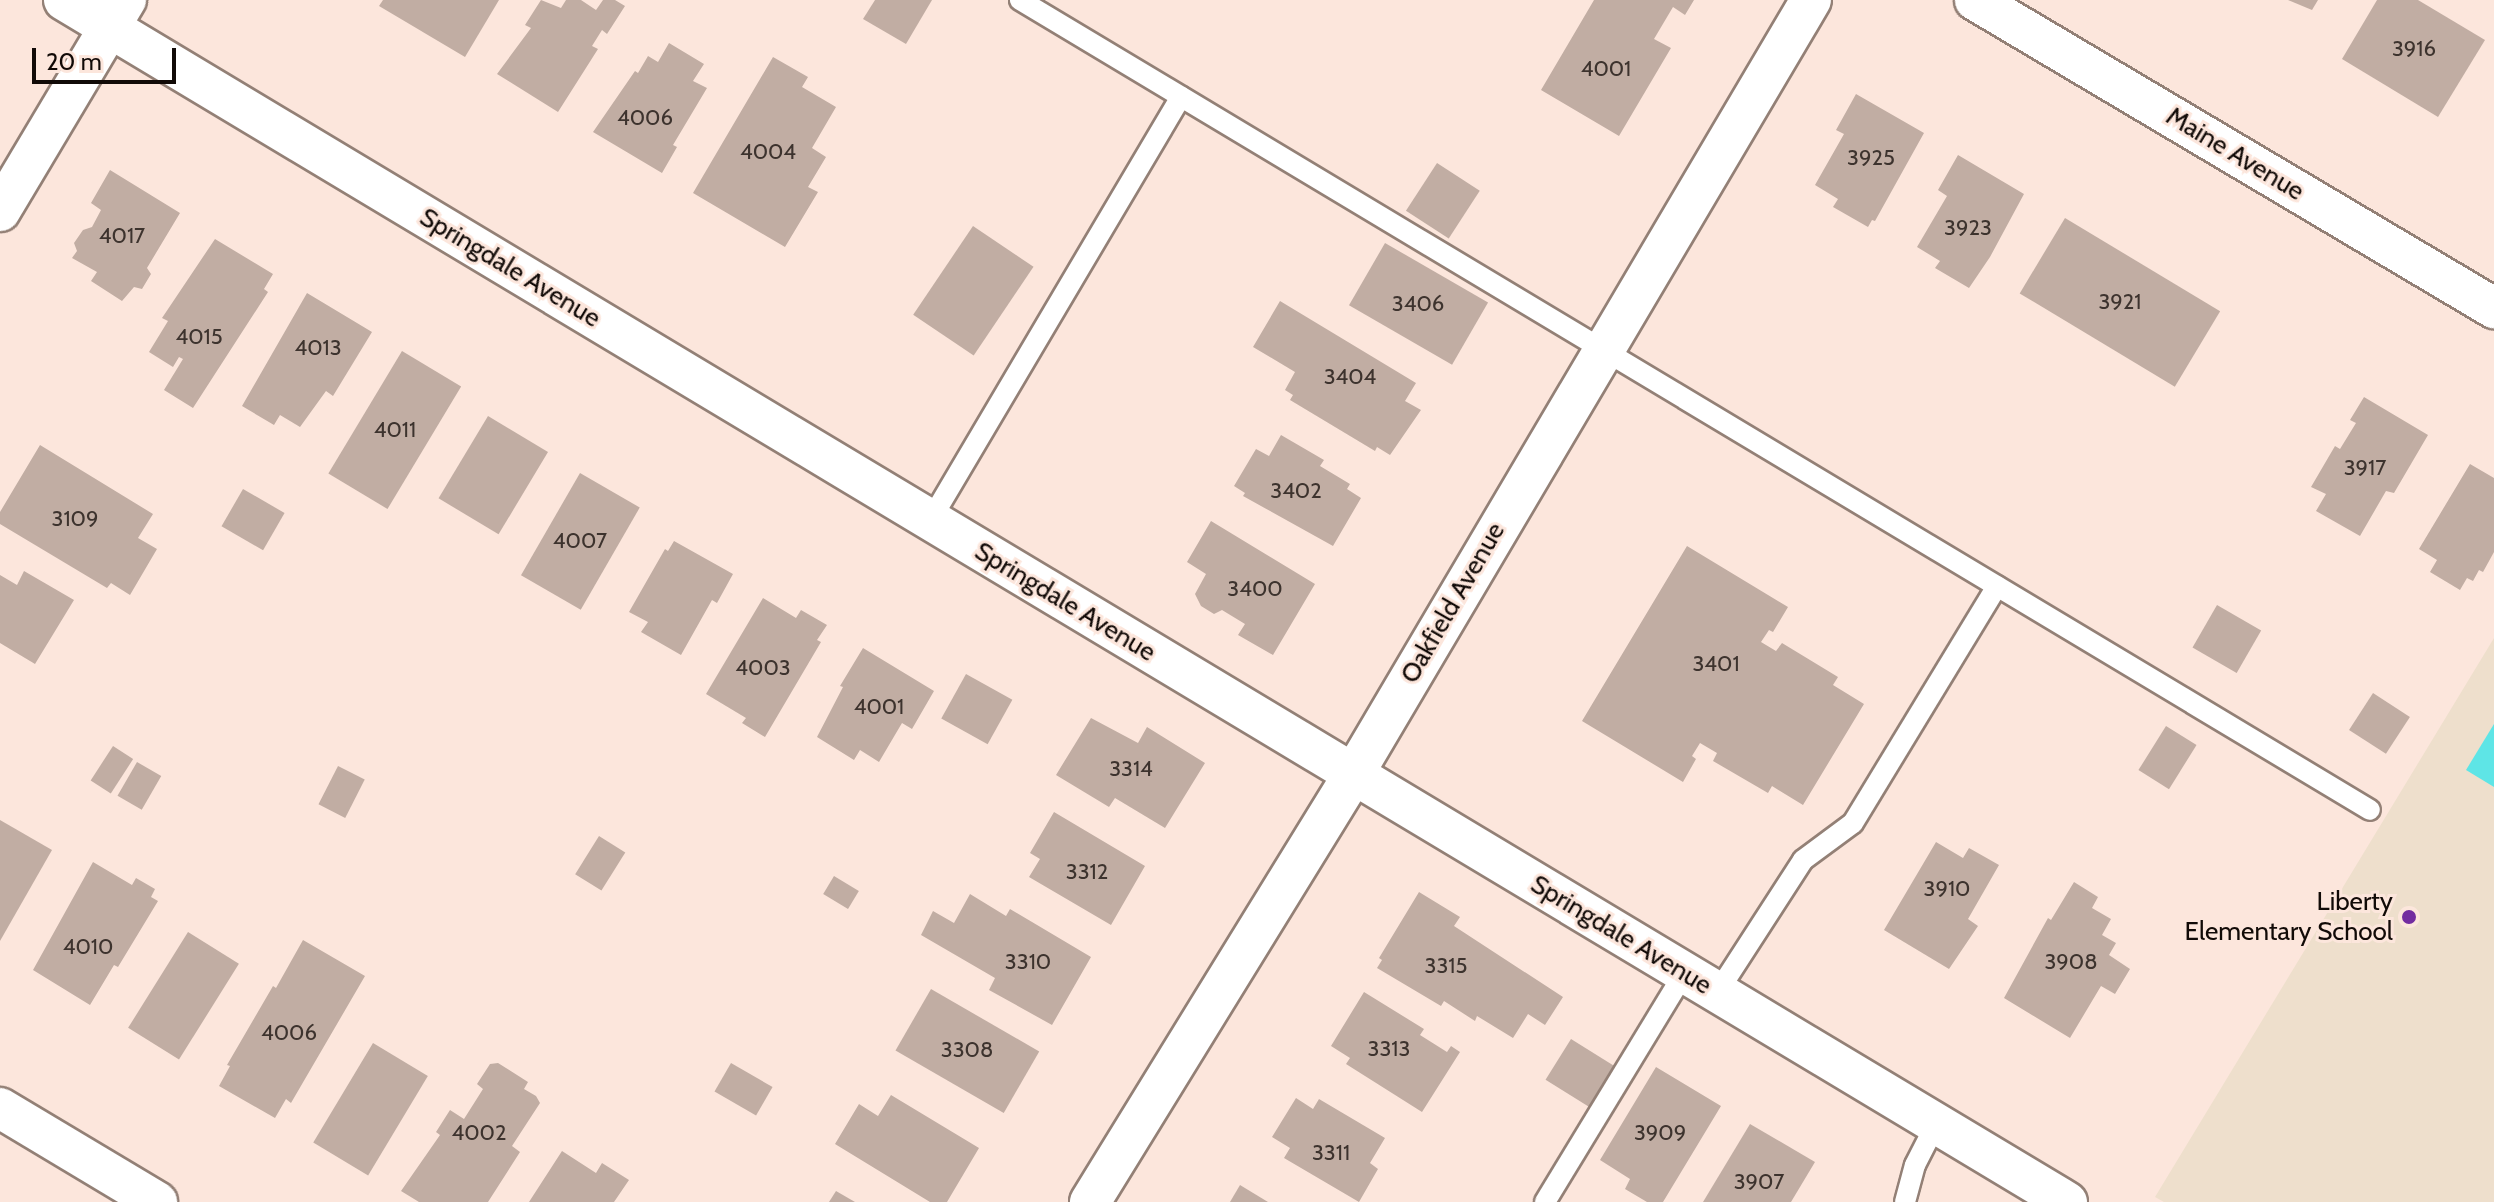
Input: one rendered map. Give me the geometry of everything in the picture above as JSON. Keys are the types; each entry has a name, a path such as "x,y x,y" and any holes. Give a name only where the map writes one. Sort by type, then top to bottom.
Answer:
{"street":[{"name":"Springdale Avenue","path":"64,0 117,14 930,521 2059,1200"},
{"name":"Oakfield Avenue","path":"1090,1202 1353,775 1601,350 1811,0"},
{"name":"Maine Avenue","path":"1975,0 2494,308"},
{"path":"0,211 117,14"},
{"path":"0,1108 157,1202"}],"lane":[{"path":"1020,0 2370,810"},
{"path":"930,521 1181,97"},
{"path":"1545,1202 1701,983 1803,860 1853,823 1997,586"},
{"path":"1905,1202 1915,1165 1936,1124"}],"shaded area":[{"name":"Liberty Elementary School","path":"2494,638 2494,1202 2164,1202 2155,1197"}],"water":[{"path":"2494,724 2494,787 2466,770"}],"building":[{"path":"383,0 499,0 465,57 379,6"},
{"path":"541,0 561,8 566,0 581,0 596,10 603,0 615,0 625,6 607,34 602,30 592,46 598,49 558,112 497,74 531,28 525,25"},
{"path":"875,0 932,0 906,44 863,19"},
{"path":"1594,0 1694,0 1685,15 1673,7 1654,39 1671,48 1619,136 1541,90"},
{"path":"2288,0 2318,0 2312,10"},
{"path":"2377,0 2418,0 2485,40 2438,117 2342,59"},
{"path":"669,43 704,64 693,81 707,88 673,145 677,147 662,173 593,132 635,71 638,73 648,56 658,62"},
{"path":"773,57 808,77 802,87 836,107 812,148 826,157 808,187 818,192 785,247 693,193"},
{"path":"1856,94 1924,133 1875,221 1872,220 1868,227 1833,207 1838,199 1815,185 1844,134 1836,130"},
{"path":"1958,155 2024,194 1990,257 1969,288 1935,268 1940,261 1917,247 1947,196 1938,190"},
{"path":"1437,163 1480,191 1449,239 1406,211"},
{"path":"110,170 180,213 147,268 151,274 142,289 134,287 122,301 91,281 97,272 72,258 77,251 74,243 83,230 92,227 101,210 91,203"},
{"path":"2065,218 2220,311 2175,387 2020,293"},
{"path":"973,226 1034,267 974,356 913,315"},
{"path":"215,239 273,274 264,289 268,292 193,408 164,390 183,359 179,357 173,367 149,352 168,321 162,318"},
{"path":"1385,243 1488,302 1452,365 1349,305"},
{"path":"307,293 372,332 333,396 326,391 300,427 280,415 274,425 242,406"},
{"path":"1280,301 1416,383 1405,401 1421,410 1390,455 1377,447 1375,451 1290,400 1293,395 1285,390 1295,372 1253,347"},
{"path":"402,351 461,387 387,509 328,474"},
{"path":"2364,397 2428,435 2394,493 2386,491 2360,536 2316,511 2326,494 2311,487 2335,446 2340,449 2356,423 2350,420"},
{"path":"488,416 548,452 499,534 439,498"},
{"path":"1281,435 1324,460 1320,466 1350,484 1347,489 1361,498 1333,546 1243,496 1245,493 1234,486 1256,449 1269,456"},
{"path":"40,445 153,514 138,538 157,549 130,595 111,583 107,588 0,524 0,512"},
{"path":"2470,464 2494,478 2494,552 2483,572 2479,570 2473,581 2467,578 2460,590 2430,572 2437,560 2419,549"},
{"path":"580,473 640,508 581,610 521,575"},
{"path":"243,489 285,513 263,550 222,526"},
{"path":"1211,521 1315,584 1273,655 1238,635 1245,624 1222,610 1214,614 1201,606 1195,594 1206,574 1187,562"},
{"path":"674,541 733,574 717,603 712,600 681,655 641,632 648,622 629,612 665,549 668,551"},
{"path":"1687,546 1788,607 1773,632 1769,630 1761,642 1776,651 1782,643 1838,677 1833,685 1864,704 1803,805 1772,786 1768,793 1713,761 1717,753 1700,743 1692,756 1696,759 1683,782 1582,721"},
{"path":"24,571 74,600 35,664 0,643 0,575 17,585"},
{"path":"763,598 796,618 801,610 827,625 817,640 821,642 765,737 742,723 746,718 706,694"},
{"path":"2217,605 2261,630 2237,673 2192,647"},
{"path":"863,648 934,691 912,729 902,723 879,762 860,750 854,760 817,737 843,687 840,686"},
{"path":"966,674 1012,700 988,744 941,719"},
{"path":"2373,693 2410,717 2386,754 2349,730"},
{"path":"1091,718 1138,743 1147,727 1205,763 1165,828 1115,798 1109,807 1056,775"},
{"path":"2166,726 2197,745 2169,789 2138,770"},
{"path":"113,746 133,759 111,793 91,780"},
{"path":"137,762 161,776 142,810 118,796"},
{"path":"338,766 365,780 345,818 318,804"},
{"path":"1054,812 1145,866 1111,925 1029,877 1040,859 1030,853"},
{"path":"0,820 52,850 0,941"},
{"path":"599,836 625,852 601,891 575,874"},
{"path":"1936,842 1963,858 1969,848 1999,865 1968,919 1978,926 1949,969 1884,930"},
{"path":"93,862 132,885 136,878 155,889 151,897 158,901 118,967 114,965 90,1005 33,970"},
{"path":"834,876 859,891 848,909 823,894"},
{"path":"2074,882 2098,897 2092,908 2111,919 2102,935 2116,943 2109,955 2130,969 2115,994 2101,986 2070,1038 2004,998 2048,918 2051,920"},
{"path":"1419,892 1460,917 1454,926 1563,997 1545,1025 1528,1014 1513,1038 1477,1016 1475,1021 1444,1001 1441,1006 1377,968 1382,960 1379,958"},
{"path":"970,894 1006,916 1010,909 1091,957 1052,1025 989,990 995,978 921,935 933,911 954,923"},
{"path":"188,932 239,964 179,1060 128,1028"},
{"path":"303,940 365,976 291,1103 286,1099 275,1118 219,1086 230,1066 227,1065"},
{"path":"931,989 1039,1052 1004,1113 896,1050"},
{"path":"1364,992 1424,1029 1420,1035 1447,1052 1451,1046 1460,1052 1422,1112 1346,1064 1350,1058 1331,1046"},
{"path":"1571,1039 1615,1067 1590,1107 1546,1080"},
{"path":"373,1043 428,1076 368,1175 313,1142"},
{"path":"498,1063 528,1082 524,1089 536,1096 540,1103 512,1146 520,1152 488,1202 419,1202 401,1191 440,1135 436,1132 450,1110 464,1119 483,1089 477,1084 490,1064"},
{"path":"731,1063 773,1087 756,1116 714,1092"},
{"path":"1656,1067 1721,1106 1663,1202 1647,1202 1625,1189 1630,1179 1600,1160"},
{"path":"891,1095 979,1148 947,1202 930,1202 835,1144 859,1104 878,1116"},
{"path":"1296,1098 1313,1109 1319,1099 1385,1138 1370,1163 1378,1169 1359,1202 1284,1158 1290,1148 1272,1137"},
{"path":"1750,1124 1815,1162 1791,1202 1703,1202"},
{"path":"562,1151 596,1173 602,1163 629,1180 614,1202 529,1202"},
{"path":"1240,1185 1268,1202 1230,1202"},
{"path":"836,1191 855,1202 829,1202"}],"place":[{"name":"Liberty Elementary School","path":"2409,917"}]}
